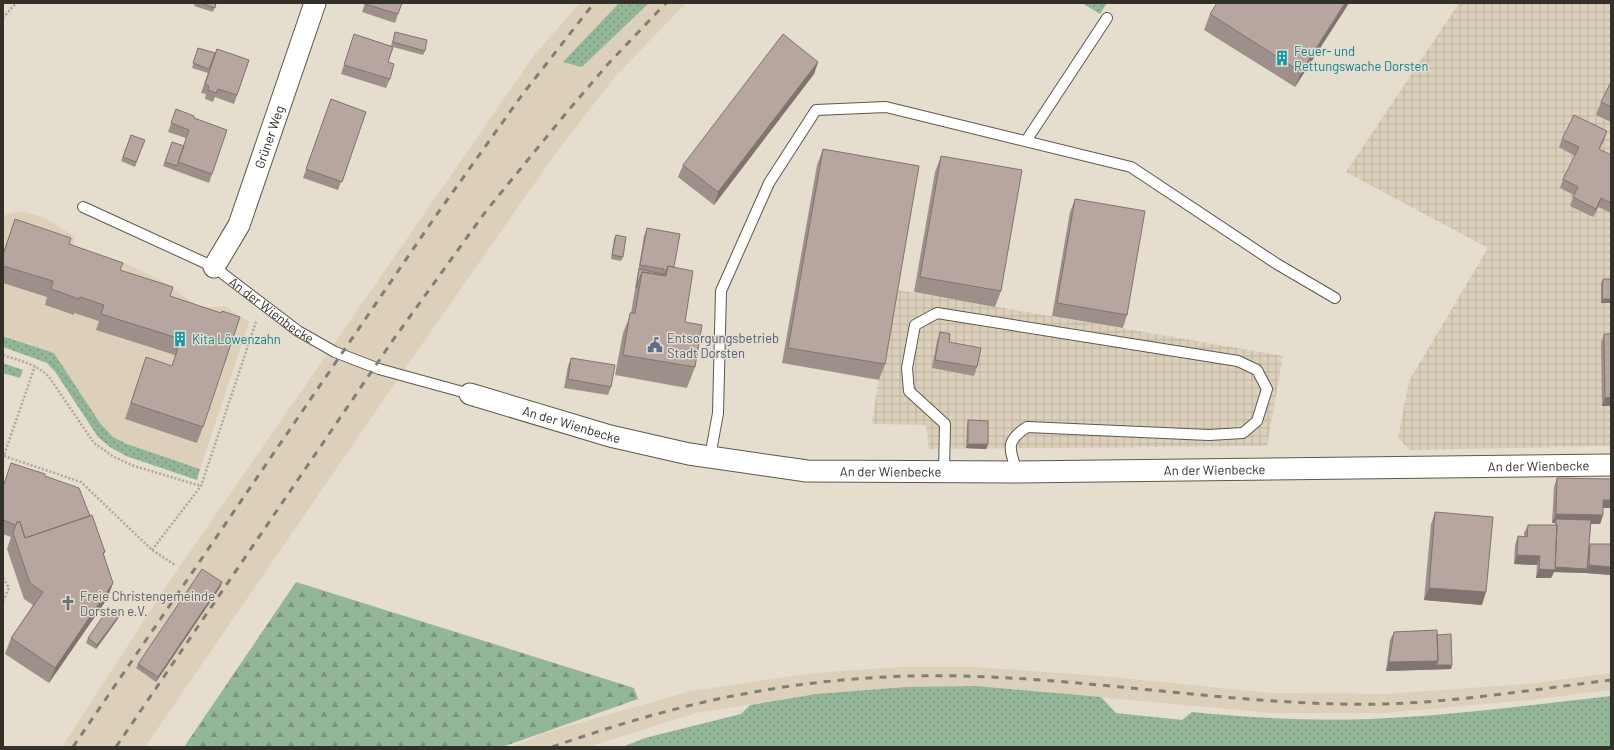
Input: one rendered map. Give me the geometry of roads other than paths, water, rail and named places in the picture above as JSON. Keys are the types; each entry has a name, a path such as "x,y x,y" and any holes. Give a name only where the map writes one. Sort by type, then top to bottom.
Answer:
{"street":[{"name":"Grüner Weg","path":"214,267 239,225 315,3"},
{"name":"An der Wienbecke","path":"470,394 610,436 689,454 807,471 1017,472 1611,465"}],"lane":[{"path":"1026,141 1107,18"},
{"path":"710,457 718,413 721,291 768,183 816,110 886,107 1131,167 1278,264 1335,298"},
{"name":"An der Wienbecke","path":"83,207 214,267 298,332 335,352 379,369 470,394"},
{"path":"944,471 945,424 909,391 907,368 915,326 937,313 1238,361 1257,370 1267,389 1257,421 1243,433 1209,435 1027,427 1015,435 1010,449 1017,472"}],"railway":[{"path":"73,747 435,217 522,95 594,3"},
{"path":"116,747 393,340 486,211 608,64 666,3"},
{"path":"552,747 652,715 703,702 812,683 901,676 960,676 1033,679 1251,699 1338,704 1441,701 1611,680"}],"place":[{"name":"Feuer- und Rettungswache Dorsten","path":"1282,58"},
{"name":"Kita Löwenzahn","path":"180,339"},
{"name":"Entsorgungsbetrieb Stadt Dorsten","path":"655,345"},
{"name":"Freie Christengemeinde Dorsten e.V.","path":"68,603"}]}
